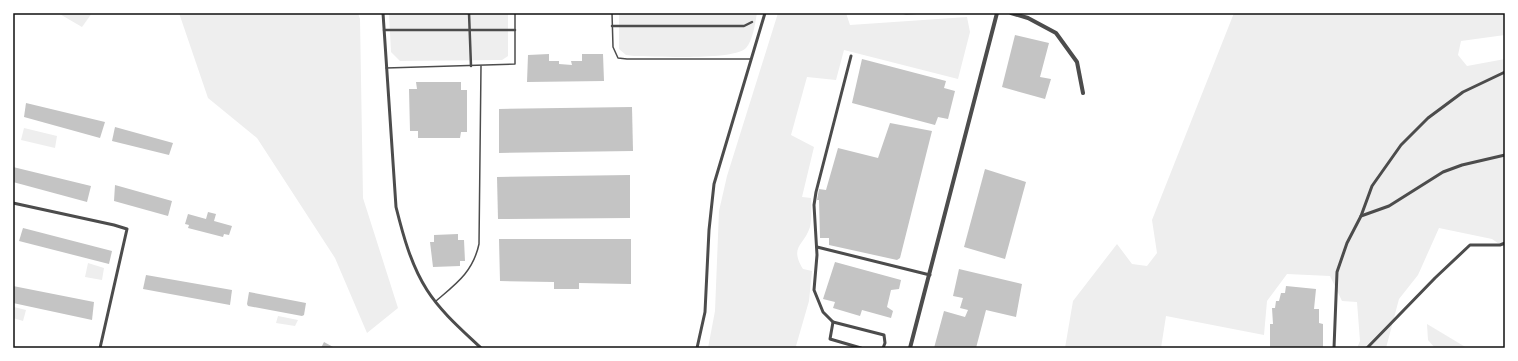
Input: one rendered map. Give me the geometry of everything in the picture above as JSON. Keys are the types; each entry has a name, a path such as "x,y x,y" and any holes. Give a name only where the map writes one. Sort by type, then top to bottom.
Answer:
{"street":[{"path":"383,13 396,207 411,258 427,289 436,301 481,348"},
{"path":"469,13 470,66"},
{"path":"697,348 705,312 709,230 714,184 765,13"},
{"path":"910,348 997,13"},
{"path":"1011,13 1028,18 1056,33 1077,62 1083,93"},
{"path":"612,26 744,26 752,22"},
{"path":"384,30 515,30"},
{"path":"852,56 816,192 814,205 817,247 814,290 824,312 833,322 884,335 885,343 883,348"},
{"path":"1334,348 1337,272 1347,243 1361,216 1372,186 1401,145 1428,118 1463,92 1505,72"},
{"path":"1361,216 1389,206 1443,172 1462,165 1505,155"},
{"path":"13,203 107,223 127,229 100,348"},
{"path":"1367,348 1470,244 1500,245 1505,243"},
{"path":"817,247 930,275"},
{"path":"833,322 830,339 861,348"}],"lane":[{"path":"386,68 515,64 515,13"},
{"path":"612,13 613,47 618,58 752,59"},
{"path":"436,301 469,270 474,263 479,244 481,66"}],"shaded area":[{"path":"58,13 92,13 82,27"},
{"path":"179,13 358,13 360,19 363,198 398,308 367,333 335,258 257,138 208,98"},
{"path":"389,13 508,13 508,56 502,60 400,61 391,52"},
{"path":"619,13 757,13 750,41 746,48 739,52 726,55 675,57 626,55 619,49"},
{"path":"778,13 846,13 850,25 967,17 970,32 958,79 844,50 836,80 807,77 791,135 814,147 802,197 811,198 811,224 797,251 799,261 803,269 812,271 809,301 796,346 799,348 708,348 715,311 719,211 727,176"},
{"path":"1234,13 1505,13 1505,35 1461,41 1458,55 1467,66 1505,59 1505,248 1492,239 1439,228 1418,275 1399,299 1386,348 1357,348 1360,341 1357,302 1342,301 1330,276 1287,274 1267,301 1264,335 1166,316 1161,348 1065,348 1073,301 1117,244 1132,264 1147,266 1157,253 1152,220"},
{"path":"24,128 57,136 55,148 21,140"},
{"path":"88,263 104,268 102,280 85,277"},
{"path":"14,307 26,310 23,321 13,318"},
{"path":"278,316 298,320 295,326 276,323"},
{"path":"1427,324 1467,348 1435,348 1428,340"}],"building":[{"path":"900,13 917,13 917,14 906,15"},
{"path":"1015,35 1049,43 1040,77 1051,79 1045,99 1002,87"},
{"path":"549,54 549,61 559,61 559,64 572,65 571,61 582,61 582,54 603,54 604,81 527,82 528,55"},
{"path":"862,59 946,81 944,88 955,91 948,119 938,117 935,125 852,103"},
{"path":"416,82 461,82 461,90 467,90 467,132 461,132 460,138 418,138 418,131 410,131 409,89 417,89"},
{"path":"26,103 105,122 100,138 24,117"},
{"path":"632,107 633,151 499,153 499,109"},
{"path":"890,123 932,131 900,258 897,260 829,245 829,238 820,238 819,200 817,200 819,189 826,190 838,148 878,158"},
{"path":"115,127 173,143 169,155 112,141"},
{"path":"13,167 91,186 87,202 13,182"},
{"path":"985,169 1026,182 1005,259 964,247"},
{"path":"630,175 630,218 498,219 497,177"},
{"path":"115,185 172,201 168,216 114,201"},
{"path":"208,212 216,214 214,221 232,226 229,235 224,234 223,237 188,228 189,225 185,224 188,214 206,219"},
{"path":"23,228 112,251 109,264 19,241"},
{"path":"458,234 458,240 464,240 465,261 460,261 460,266 433,267 430,242 434,242 434,235"},
{"path":"499,239 631,239 631,284 579,283 579,289 554,289 554,282 500,281"},
{"path":"835,262 901,280 899,289 891,290 887,307 893,311 891,318 862,310 860,316 833,308 835,302 823,299"},
{"path":"959,269 1022,284 1016,317 986,310 976,348 934,348 944,311 965,317 968,310 960,308 963,298 953,296"},
{"path":"146,275 232,290 230,305 143,289"},
{"path":"13,286 94,302 92,320 13,303"},
{"path":"1286,286 1316,289 1314,309 1319,309 1319,323 1323,324 1323,348 1270,348 1270,324 1273,324 1272,308 1275,308 1276,301 1279,301 1281,293 1285,293"},
{"path":"249,292 306,303 304,315 302,316 248,306"},
{"path":"324,342 335,348 321,348"}]}
